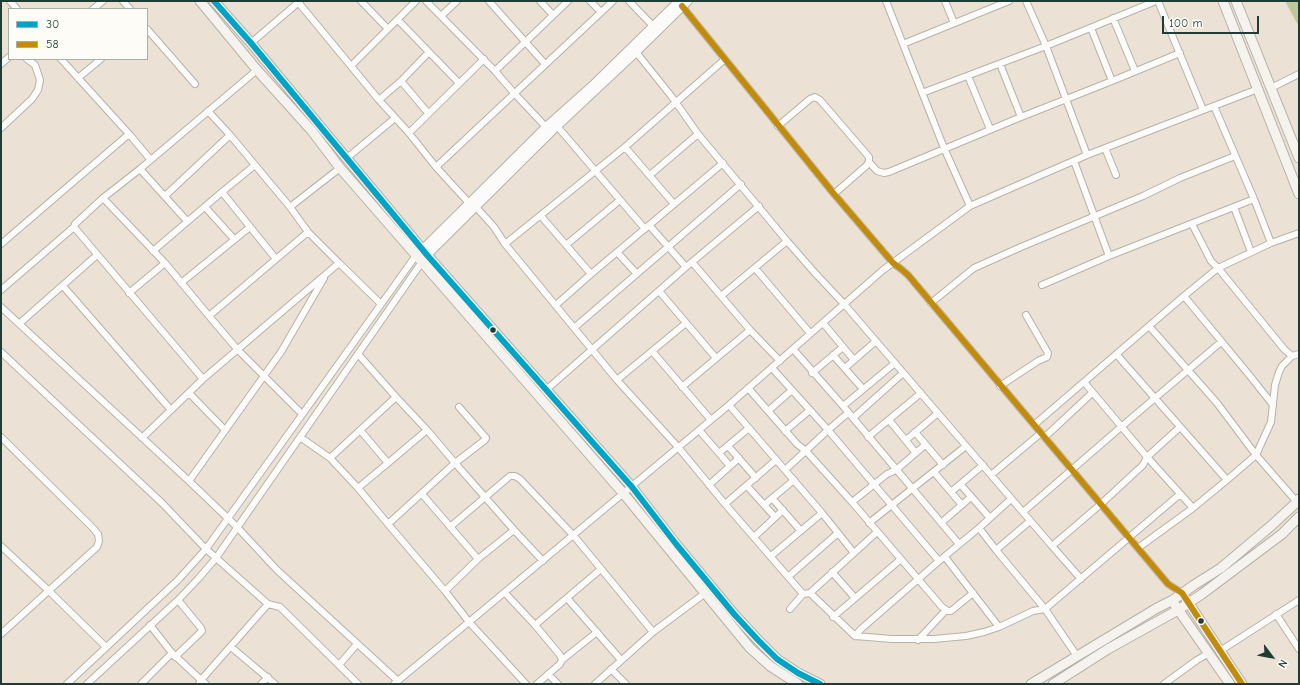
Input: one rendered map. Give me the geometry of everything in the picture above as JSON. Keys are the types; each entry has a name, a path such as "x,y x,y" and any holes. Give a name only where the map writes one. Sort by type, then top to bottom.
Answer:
{"main road":[{"path":"200,1 256,70 312,131 340,168 546,390 632,487 681,550 734,614 776,659 798,673 820,684"},
{"path":"214,1 347,158 422,255 750,648 770,666 798,684"},
{"path":"1224,1 1299,194"},
{"path":"1236,1 1299,158"},
{"path":"1031,684 1157,608 1173,600 1221,568 1272,525 1298,500"},
{"path":"1057,683 1108,649 1189,603 1282,534 1299,517"},
{"path":"1182,593 1242,684"},
{"path":"1173,600 1178,610 1230,684"}],"street":[{"path":"94,8 102,1"},
{"path":"361,1 388,29"},
{"path":"351,66 416,1"},
{"path":"426,1 495,70 514,94 546,127"},
{"path":"441,16 457,1"},
{"path":"489,1 545,64"},
{"path":"540,1 553,15"},
{"path":"495,70 568,1"},
{"path":"590,1 601,12"},
{"path":"436,167 613,1"},
{"path":"629,1 653,26"},
{"path":"886,1 944,148 970,206"},
{"path":"945,1 954,23"},
{"path":"903,44 1009,1"},
{"path":"1026,1 1046,46 1088,155"},
{"path":"922,93 1046,46 1157,1 1203,110"},
{"path":"251,43 299,2 436,167 494,227 505,244 592,350 678,447 803,594"},
{"path":"67,684 178,580 206,549 381,304 422,255 546,127 592,86 653,26 683,3"},
{"path":"472,205 636,52 683,3"},
{"path":"683,3 724,60 834,194 893,263 904,272 931,303 1168,584 1182,593"},
{"path":"1113,18 1135,71"},
{"path":"398,20 459,83"},
{"path":"1091,28 1112,81"},
{"path":"148,30 194,84"},
{"path":"379,100 401,81 429,52"},
{"path":"636,52 698,134 815,273 845,305 1030,521 1081,578"},
{"path":"869,162 880,172 889,172 1021,116 1180,53"},
{"path":"409,133 484,59"},
{"path":"1,128 32,99 38,90 40,80 35,65 28,60"},
{"path":"35,65 38,60"},
{"path":"63,60 150,159"},
{"path":"78,78 100,60"},
{"path":"505,244 625,147 724,60"},
{"path":"1000,64 1021,116"},
{"path":"1,290 74,227 74,224 103,198 140,169 256,70"},
{"path":"1271,88 1299,74"},
{"path":"968,76 990,129"},
{"path":"401,81 428,113"},
{"path":"2,308 20,323 189,481 237,527 277,570 358,644 396,682 574,536 729,405 810,333 893,263 970,206 1105,148 1258,89"},
{"path":"778,126 810,99 815,97 820,100 869,156 869,162 866,166 834,194"},
{"path":"1214,106 1254,199 1271,243"},
{"path":"208,111 290,206 308,232 381,304"},
{"path":"347,158 395,118"},
{"path":"557,126 620,200 669,247 686,268"},
{"path":"1,244 129,134"},
{"path":"650,175 698,134"},
{"path":"165,196 230,135"},
{"path":"625,147 674,204"},
{"path":"1105,148 1116,175"},
{"path":"931,303 974,268 1143,196 1180,178 1235,156"},
{"path":"1074,161 1109,256"},
{"path":"556,305 723,163"},
{"path":"153,251 255,165"},
{"path":"290,206 340,168"},
{"path":"140,169 187,221"},
{"path":"574,328 741,184"},
{"path":"222,192 276,260"},
{"path":"103,198 165,263 237,350 302,414"},
{"path":"1042,285 1109,256 1254,199"},
{"path":"566,245 620,200"},
{"path":"546,390 692,262 759,206"},
{"path":"205,207 234,239"},
{"path":"1234,207 1251,252"},
{"path":"541,216 591,274"},
{"path":"1192,224 1211,261 1284,349 1292,356"},
{"path":"181,283 250,226"},
{"path":"74,227 203,379"},
{"path":"209,316 308,232"},
{"path":"1034,425 1218,268 1271,243 1299,233"},
{"path":"721,296 788,241"},
{"path":"617,252 637,274"},
{"path":"20,323 97,254"},
{"path":"87,684 178,600 216,558 358,354 422,255"},
{"path":"692,262 750,330 780,361"},
{"path":"129,293 165,263"},
{"path":"142,438 203,379 338,263"},
{"path":"755,268 810,333"},
{"path":"189,481 280,352 327,273"},
{"path":"63,286 170,410"},
{"path":"659,291 716,358"},
{"path":"1184,296 1273,405"},
{"path":"1000,386 1038,360 1047,357 1048,353 1026,315"},
{"path":"618,380 686,323"},
{"path":"822,323 854,360"},
{"path":"1149,326 1216,403 1256,455 1298,500"},
{"path":"682,387 750,330"},
{"path":"845,368 876,341"},
{"path":"1023,512 1120,427 1222,342"},
{"path":"812,372 843,347"},
{"path":"793,349 959,544"},
{"path":"1,352 162,503 206,549 268,604 280,607 358,684"},
{"path":"652,352 711,420"},
{"path":"358,354 543,561"},
{"path":"1138,548 1193,508 1256,455 1271,422 1275,385 1279,372 1282,366 1292,356 1299,354"},
{"path":"833,355 863,389"},
{"path":"1117,355 1227,480"},
{"path":"843,406 895,363"},
{"path":"772,368 828,430 939,561"},
{"path":"853,418 903,373"},
{"path":"1084,382 1120,427 1179,495 1193,508"},
{"path":"748,388 797,444 806,450 946,610 951,611 973,594"},
{"path":"768,411 792,390"},
{"path":"189,393 225,430"},
{"path":"868,437 921,393"},
{"path":"991,475 1043,435 1092,393"},
{"path":"330,458 396,397"},
{"path":"729,405 822,513 854,553"},
{"path":"388,524 455,463 486,440 486,438 460,407"},
{"path":"785,431 810,410"},
{"path":"785,470 848,412"},
{"path":"906,440 938,413"},
{"path":"889,420 916,453"},
{"path":"1052,546 1101,504 1143,465 1147,457 1180,427"},
{"path":"719,453 749,428"},
{"path":"360,430 388,463"},
{"path":"358,488 427,430"},
{"path":"699,430 730,466"},
{"path":"915,432 943,465"},
{"path":"1,437 92,526 98,534 99,541 96,547 1,634"},
{"path":"300,438 330,458 358,488 445,591 469,622 526,684"},
{"path":"852,502 887,474 896,470 925,445"},
{"path":"728,446 756,478"},
{"path":"869,523 966,446"},
{"path":"709,485 739,458"},
{"path":"725,504 776,460"},
{"path":"951,492 983,465"},
{"path":"934,472 962,505"},
{"path":"450,527 510,476 515,476 520,479 574,536 653,632"},
{"path":"764,505 794,480"},
{"path":"960,485 990,518"},
{"path":"746,486 775,517"},
{"path":"422,494 478,559"},
{"path":"810,592 855,636 918,640 966,636 984,632 999,627 1033,611 1046,609 1179,495"},
{"path":"941,523 971,497"},
{"path":"772,498 801,531"},
{"path":"855,636 861,629 1011,499"},
{"path":"754,537 783,510"},
{"path":"771,556 822,513"},
{"path":"996,550 1030,521"},
{"path":"979,528 1046,609 1077,656"},
{"path":"445,591 478,559 514,530"},
{"path":"790,609 803,594 810,592 877,532"},
{"path":"789,576 838,533"},
{"path":"1,546 49,590 106,647"},
{"path":"945,557 999,627"},
{"path":"833,616 901,558"},
{"path":"535,625 601,570"},
{"path":"832,572 855,598"},
{"path":"1168,584 1173,600"},
{"path":"505,593 535,625 562,660"},
{"path":"595,684 653,632 704,594"},
{"path":"567,598 621,660"},
{"path":"141,684 202,630 178,600"},
{"path":"1220,651 1299,600"},
{"path":"150,625 174,655 202,683 268,604"},
{"path":"918,640 946,610"},
{"path":"1276,614 1299,649"},
{"path":"537,684 560,664 562,660 597,632"},
{"path":"339,665 358,644"},
{"path":"231,647 275,684"},
{"path":"1164,684 1209,653"},
{"path":"612,669 626,684"},
{"path":"548,674 558,684"},
{"path":"261,684 268,677"}],"green space":[{"path":"1285,1 1299,1 1299,27"}],"transit line":[{"name":"30","path":"214,1 251,43 427,255 632,487 676,544 734,614 777,659 798,673 820,684"},
{"name":"58","path":"682,6 834,194 893,263 908,275 1168,584 1182,593 1242,684"}]}
